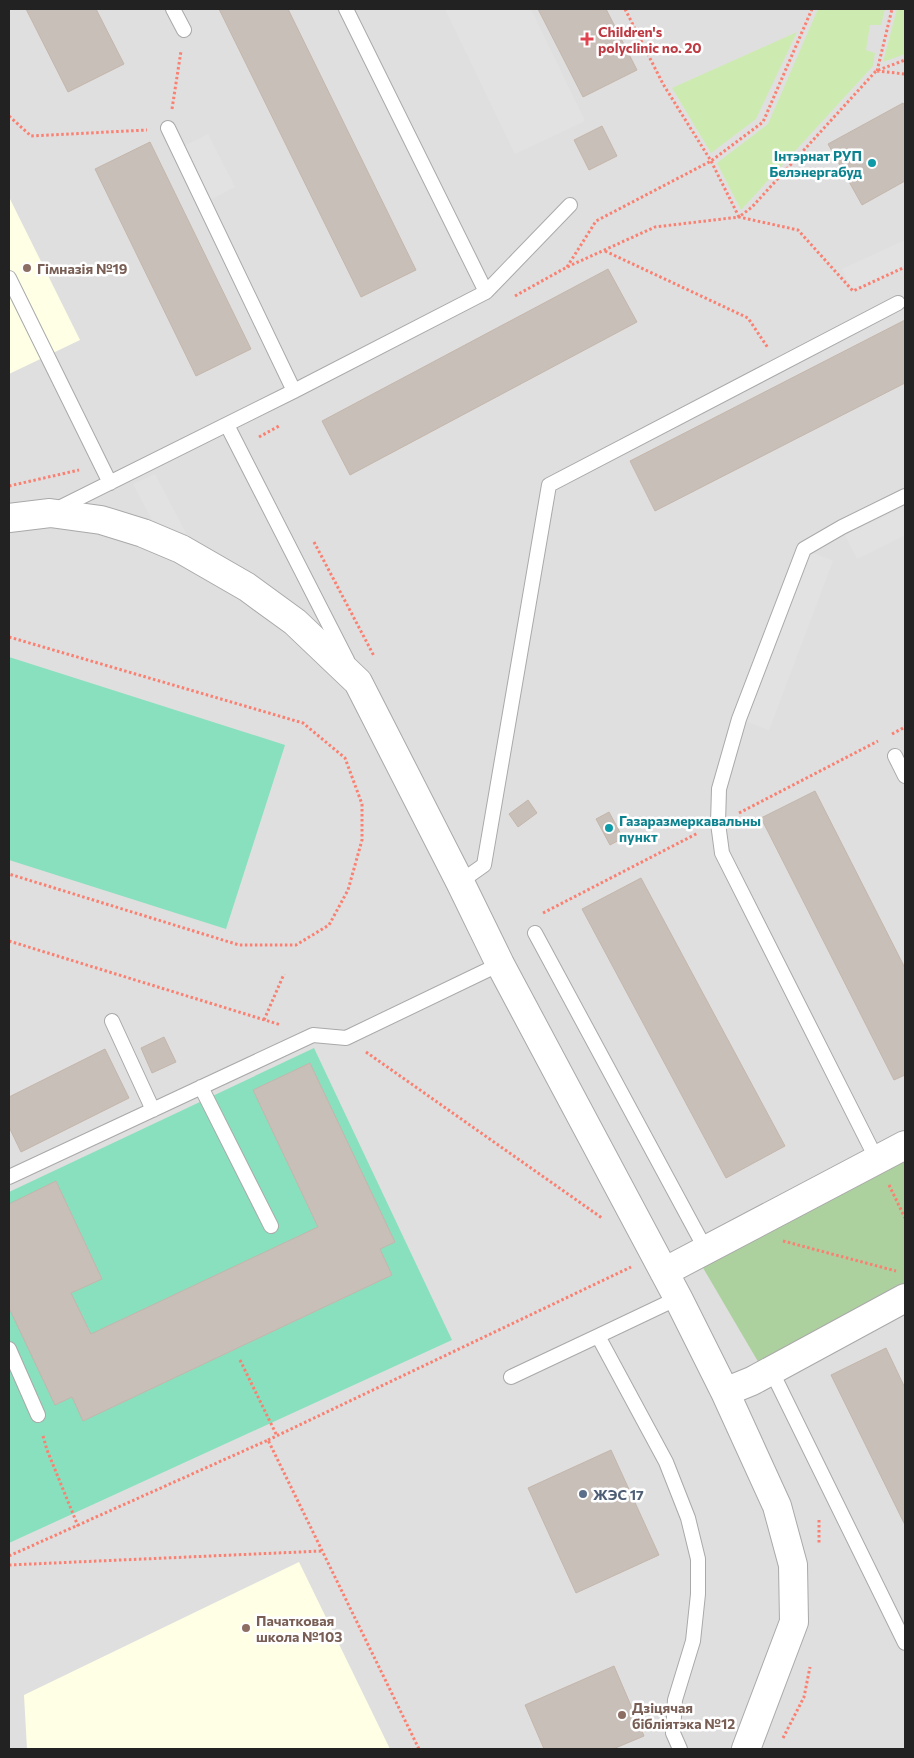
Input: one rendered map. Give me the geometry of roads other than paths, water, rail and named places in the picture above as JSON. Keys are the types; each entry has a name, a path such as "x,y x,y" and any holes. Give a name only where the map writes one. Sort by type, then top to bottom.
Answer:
{"street":[{"path":"9,518 50,513 101,520 143,533 181,549 247,587 295,622 358,682 500,964 678,1298 725,1392 777,1506 793,1565 794,1622 746,1749"},
{"path":"659,1264 706,1250 905,1145"},
{"path":"725,1392 752,1381 905,1298"}],"lane":[{"path":"173,9 184,30"},
{"path":"346,9 486,292"},
{"path":"168,128 294,391"},
{"path":"50,513 227,425 486,292 570,205"},
{"path":"9,278 110,483"},
{"path":"460,882 484,865 549,485 898,303"},
{"path":"227,425 358,682"},
{"path":"877,1160 722,853 718,823 719,790 739,719 804,550 842,527 905,496"},
{"path":"895,756 905,776"},
{"path":"535,932 706,1250"},
{"path":"9,1177 312,1035 346,1038 500,964"},
{"path":"112,1021 154,1110"},
{"path":"201,1088 272,1226"},
{"path":"511,1377 678,1298"},
{"path":"598,1336 666,1462 688,1518 698,1559 698,1594 693,1641 675,1700 672,1732 680,1749"},
{"path":"9,1349 38,1415"},
{"path":"770,1370 905,1643"}],"place":[{"name":"Children's polyclinic no. 20","path":"587,39"},
{"name":"Інтэрнат РУП Белэнергабуд","path":"872,163"},
{"name":"Гімназія №19","path":"27,268"},
{"name":"Газаразмеркавальны пункт","path":"609,828"},
{"name":"ЖЭС 17","path":"583,1494"},
{"name":"Пачатковая школа №103","path":"246,1628"},
{"name":"Дзіцячая бібліятэка №12","path":"622,1715"}]}
